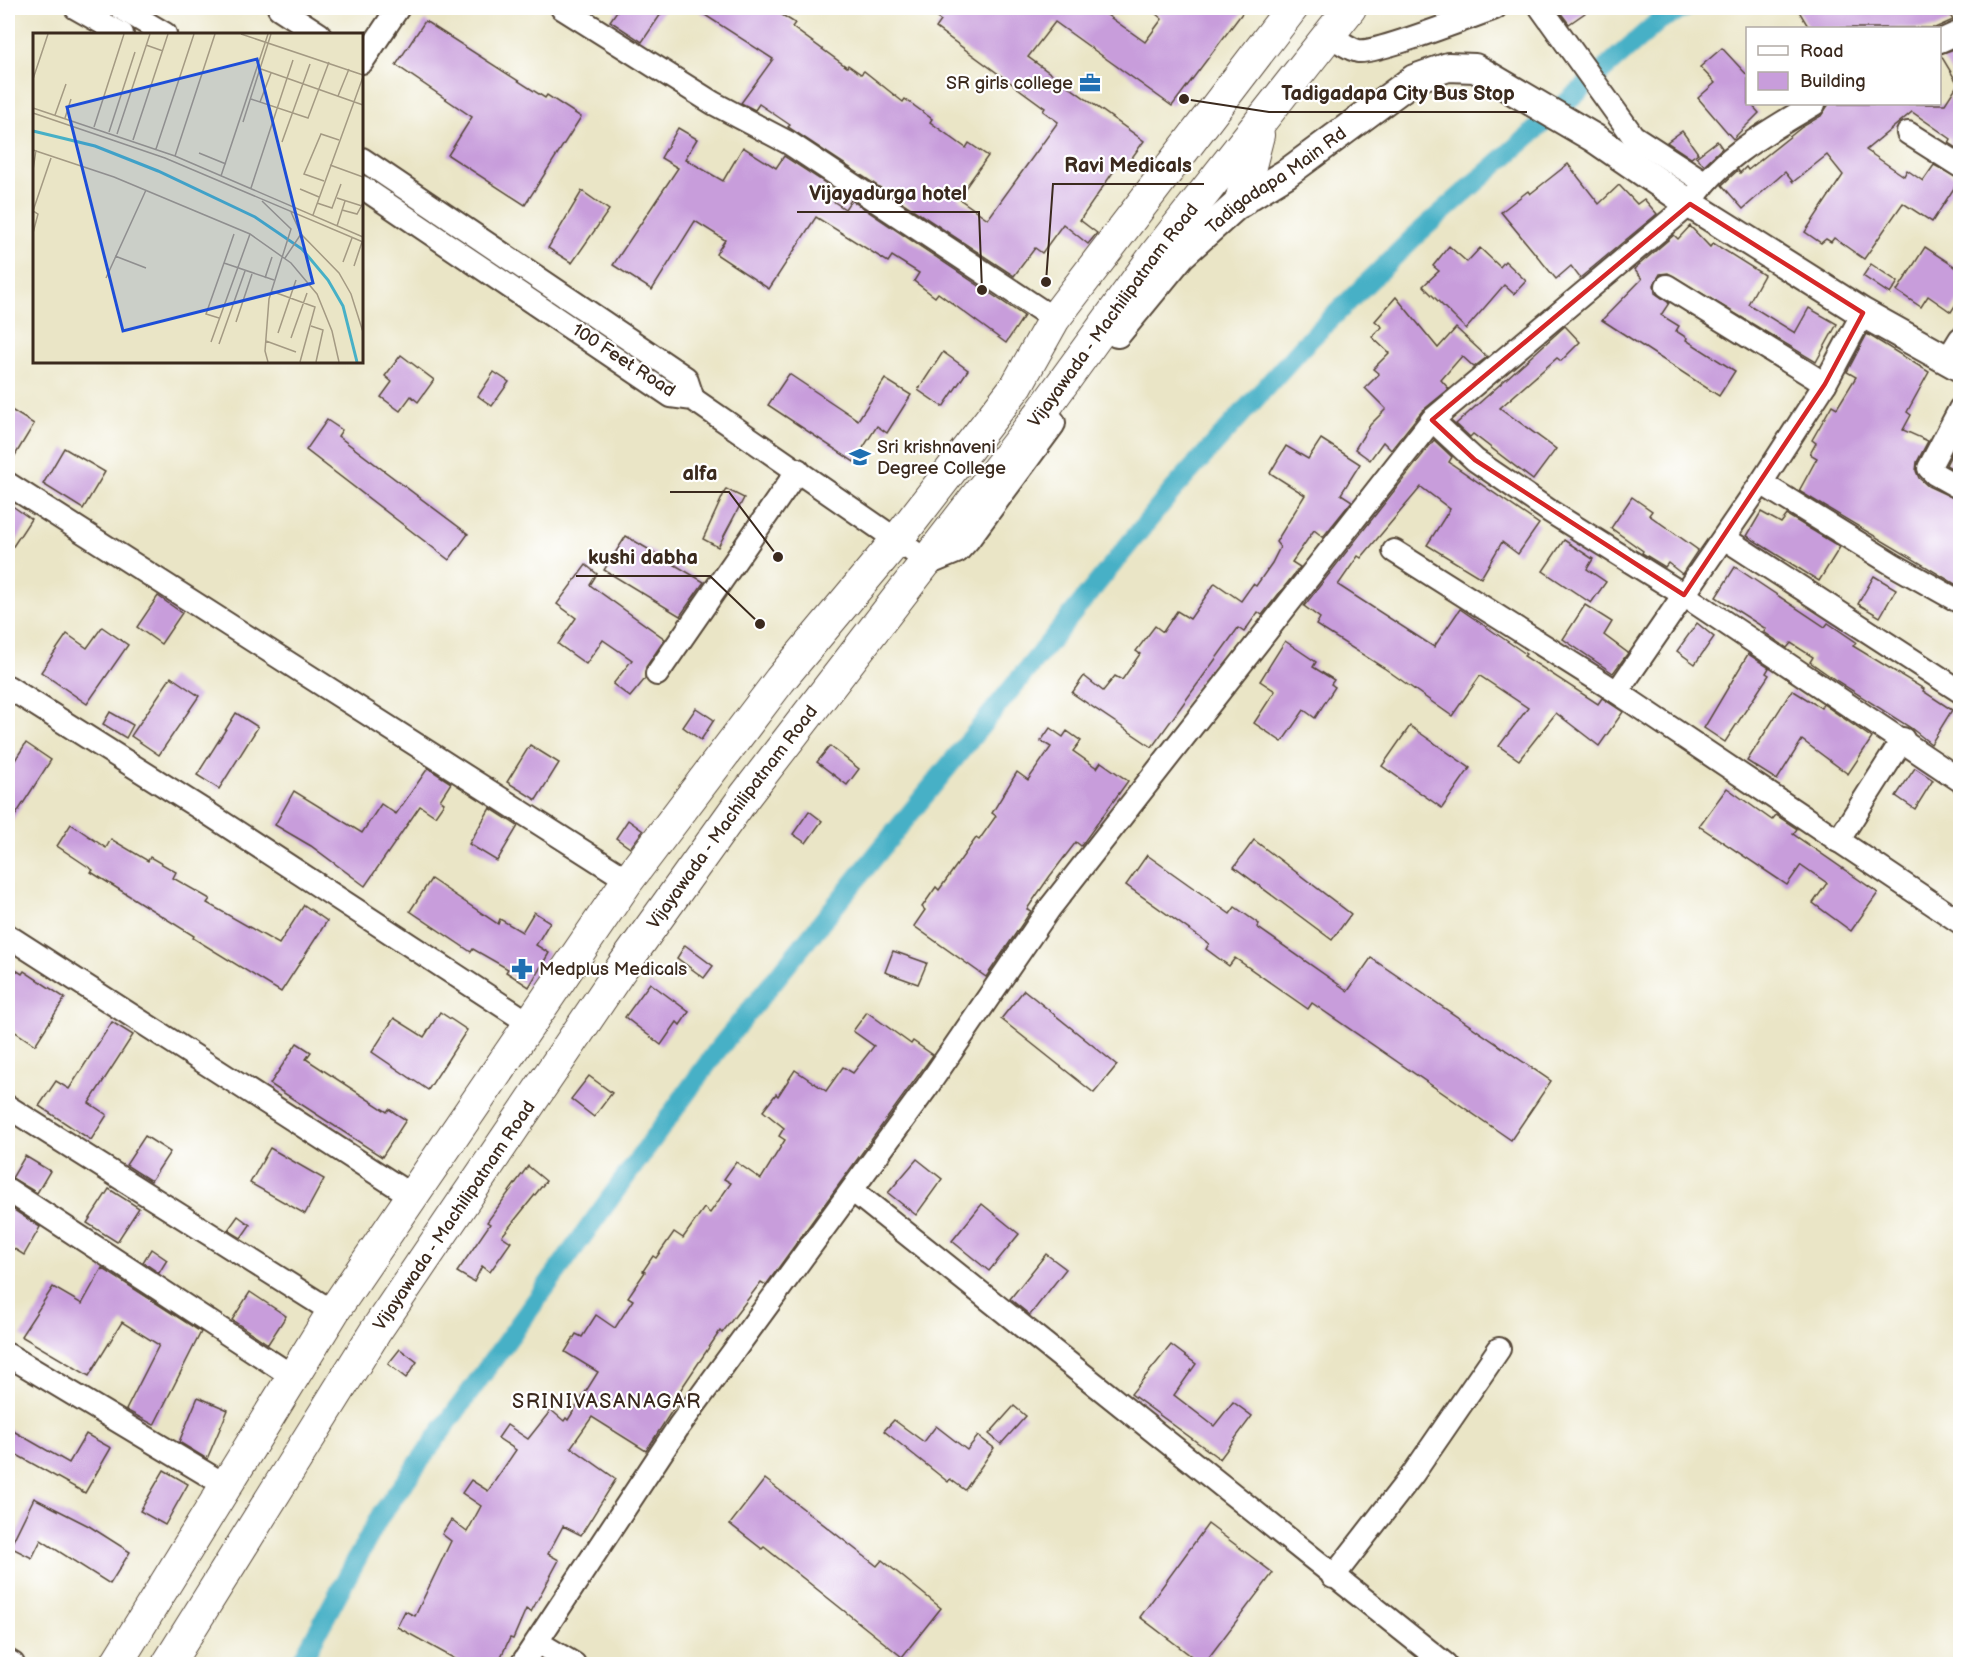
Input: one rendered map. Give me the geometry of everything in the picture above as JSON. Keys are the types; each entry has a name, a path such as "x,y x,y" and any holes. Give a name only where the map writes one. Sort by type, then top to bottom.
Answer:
{"highway":[{"name":"Vijayawada - Machilipatnam Road","path":"116,1665 333,1312 628,880 780,680 897,540 1017,385 1054,319 1292,8"},
{"name":"Vijayawada - Machilipatnam Road","path":"168,1665 382,1322 623,966 745,796 1041,413 1156,254 1350,8"},
{"path":"1241,201 1255,141 1275,106"},
{"path":"780,680 811,711"}],"main road":[{"name":"Tadigadapa Main Rd","path":"927,561 956,549 966,538 1129,316 1181,255 1241,201 1287,173 1414,78 1448,67 1475,68 1658,181 1697,193"},
{"path":"1697,193 1863,313 1956,355"}],"street":[{"path":"76,8 120,33"},
{"path":"121,8 163,33"},
{"path":"279,8 317,33"},
{"path":"363,60 398,8"},
{"path":"562,8 712,103 789,143 1054,319"},
{"path":"1330,34 1346,46 1360,51 1416,37 1495,8"},
{"path":"1546,14 1633,136 1697,193"},
{"path":"1941,41 1960,32"},
{"path":"522,1665 679,1425 927,1087 1049,909 1432,420 1697,193 1758,137 1812,105"},
{"path":"1908,133 1960,166"},
{"name":"100 Feet Road","path":"363,160 686,378 693,399 671,396 534,300 363,188"},
{"path":"1667,286 1825,384"},
{"path":"1617,692 1761,483 1825,384 1863,313"},
{"path":"693,399 927,561"},
{"path":"1960,409 1929,468 1960,488"},
{"path":"1432,420 1475,460 1551,512 1684,595 1903,739 1960,780"},
{"path":"657,674 798,470"},
{"path":"1761,483 1894,566 1960,603"},
{"path":"8,484 628,880"},
{"path":"1724,538 1960,691"},
{"path":"1394,550 1617,692 1960,922"},
{"path":"8,687 206,812 529,1023"},
{"path":"1838,841 1903,739"},
{"path":"8,936 412,1196"},
{"path":"8,1107 333,1312"},
{"path":"8,1190 292,1376"},
{"path":"852,1190 1445,1665"},
{"path":"1333,1577 1413,1474 1499,1349"},
{"path":"8,1355 225,1485"},
{"path":"537,1642 574,1665"},
{"path":"8,1661 13,1665"}],"highlighted area":[{"path":"1690,204 1863,313 1825,384 1684,595 1475,460 1432,420"}],"building":[{"path":"619,8 665,8 642,42 610,21"},
{"path":"694,8 771,8 795,23 792,27 847,67 848,65 861,74 864,71 903,102 905,99 932,119 930,122 966,148 969,143 988,156 958,198 988,219 1058,122 1043,111 1045,108 936,28 941,21 922,8 1097,8 1145,42 1162,19 1149,8 1246,8 1172,106 1055,22 1028,57 1144,141 1126,166 1120,162 1080,220 1097,233 1088,244 1063,224 1042,253 1035,248 1014,276 788,127 790,125 759,104 755,110 741,103 773,59"},
{"path":"1557,8 1592,8 1569,24"},
{"path":"1797,8 1946,8 1953,20 1937,27 1808,27"},
{"path":"425,21 545,98 547,95 581,117 525,205 448,155 472,117 396,65"},
{"path":"1960,47 1960,150 1949,143 1951,139 1912,112 1866,150 1904,176 1907,170 1923,181 1934,165 1960,179 1932,222 1903,203 1864,259 1834,238 1831,242 1826,239 1821,243 1805,232 1843,175 1827,155 1793,182 1785,172 1743,209 1722,185 1738,170 1740,173 1746,167 1748,170 1802,127 1821,116 1828,105 1945,104 1958,84 1941,54"},
{"path":"1722,48 1746,74 1746,105 1752,105 1759,113 1733,139 1698,98 1715,83 1700,67"},
{"path":"678,128 697,139 685,159 723,181 743,147 776,168 784,156 827,184 821,193 845,209 851,200 1024,316 1006,343 938,293 935,297 914,281 919,273 892,256 888,262 816,217 769,289 716,254 725,240 695,221 652,290 613,265 678,168 661,158"},
{"path":"1682,131 1698,153 1691,158 1667,142"},
{"path":"1717,141 1722,148 1704,165 1696,157"},
{"path":"1568,164 1599,204 1619,185 1637,204 1644,199 1657,214 1580,278 1571,266 1556,279 1501,212 1528,191 1530,194"},
{"path":"582,191 609,210 572,263 548,248"},
{"path":"1690,226 1710,247 1713,243 1764,275 1748,304 1795,333 1809,308 1837,324 1816,362 1668,273 1660,274 1654,285 1655,293 1669,303 1661,315 1679,326 1676,331 1687,338 1686,340 1735,371 1719,396 1602,320 1642,279 1634,269 1674,235 1678,239"},
{"path":"1449,246 1467,262 1480,248 1500,267 1505,261 1526,281 1514,294 1504,285 1466,329 1423,286 1439,271 1433,266"},
{"path":"1925,247 1960,270 1960,298 1951,312 1928,296 1921,307 1897,291"},
{"path":"1871,264 1898,282 1890,294 1863,276"},
{"path":"1396,297 1438,348 1456,328 1487,357 1474,367 1462,356 1441,380 1449,389 1422,411 1391,450 1383,442 1370,460 1355,449 1370,425 1386,409 1365,388 1379,374 1373,369 1389,353 1372,337 1382,327 1375,321"},
{"path":"1565,326 1580,342 1561,361 1557,358 1500,408 1556,449 1533,480 1473,434 1470,437 1456,424"},
{"path":"1867,334 1929,372 1907,412 1911,415 1903,430 1928,441 1917,462 1916,471 1919,478 1928,486 1960,501 1960,587 1799,491 1817,458 1810,454 1816,443 1812,440 1832,405 1837,408 1856,377 1847,372"},
{"path":"943,352 968,370 943,407 918,390"},
{"path":"401,355 434,380 418,402 411,396 400,411 381,397 392,382 385,376"},
{"path":"494,372 509,382 492,406 478,396"},
{"path":"789,374 858,420 885,379 911,395 887,433 877,426 854,462 768,405"},
{"path":"8,408 34,424 8,467"},
{"path":"327,420 342,430 338,436 468,534 449,560 306,450"},
{"path":"1960,437 1960,473 1946,465"},
{"path":"1321,439 1360,464 1341,494 1352,501 1323,537 1314,530 1292,562 1300,567 1262,615 1258,612 1244,632 1238,628 1152,747 1072,693 1084,676 1103,691 1115,676 1122,680 1140,654 1136,651 1155,626 1163,632 1177,611 1190,619 1215,583 1241,601 1253,584 1256,586 1280,547 1276,542 1305,495 1270,473 1286,446 1308,459"},
{"path":"1434,440 1452,457 1449,462 1539,524 1518,554 1502,542 1481,578 1427,545 1450,509 1421,487 1361,558 1358,556 1338,585 1434,647 1460,609 1526,654 1524,656 1598,704 1602,698 1623,712 1599,746 1556,713 1519,760 1499,746 1528,708 1480,676 1452,716 1384,668 1316,625 1320,618 1304,606"},
{"path":"64,448 105,472 83,509 43,484"},
{"path":"726,489 744,498 718,547 703,539"},
{"path":"1632,497 1652,511 1649,515 1698,550 1682,574 1668,563 1665,567 1642,553 1643,551 1611,528"},
{"path":"8,503 31,519 8,554"},
{"path":"1761,512 1781,523 1787,515 1840,547 1819,581 1747,536"},
{"path":"626,536 704,582 680,616 604,570"},
{"path":"1564,540 1593,559 1587,569 1606,582 1591,603 1543,571"},
{"path":"586,565 597,574 590,585 665,639 646,667 645,679 630,697 613,684 632,660 603,640 586,664 558,644 576,618 557,604"},
{"path":"1735,567 1825,627 1828,623 1856,642 1853,646 1924,689 1923,691 1952,710 1931,744 1911,728 1810,662 1813,657 1791,643 1787,648 1764,632 1766,629 1716,597"},
{"path":"1874,576 1896,589 1880,617 1858,604"},
{"path":"158,596 182,613 161,644 137,627"},
{"path":"1585,605 1612,622 1604,635 1628,653 1613,673 1563,639"},
{"path":"1697,623 1714,637 1695,664 1677,651"},
{"path":"102,627 128,645 87,704 41,672 67,634 87,648"},
{"path":"1285,641 1316,662 1313,667 1334,680 1331,684 1335,687 1315,718 1304,710 1282,742 1254,723 1275,691 1260,681"},
{"path":"1748,654 1769,668 1766,673 1769,675 1725,742 1704,728"},
{"path":"171,677 199,696 159,755 131,736"},
{"path":"1792,690 1821,708 1823,704 1872,738 1848,774 1802,740 1777,780 1747,761"},
{"path":"696,708 714,720 701,740 683,727"},
{"path":"110,712 133,725 126,738 103,724"},
{"path":"236,713 258,727 219,789 197,775"},
{"path":"1410,726 1470,768 1442,808 1382,766"},
{"path":"1050,728 1063,737 1067,731 1081,741 1073,751 1097,768 1101,762 1128,781 1081,846 1076,842 1050,876 1027,909 1031,911 986,977 914,926 925,910 922,907 936,887 939,890 976,838 979,840 996,816 992,813 1017,772 1028,780 1051,747 1041,741"},
{"path":"26,743 51,760 8,827 8,771"},
{"path":"530,745 559,763 536,800 507,782"},
{"path":"830,746 859,769 847,785 817,762"},
{"path":"428,768 451,783 440,800 444,803 435,816 420,806 365,886 311,846 275,825 294,791 362,833 381,804 396,814"},
{"path":"1915,768 1933,780 1915,809 1896,796"},
{"path":"1727,788 1772,820 1776,815 1797,829 1793,834 1878,893 1851,931 1813,903 1827,883 1801,865 1787,885 1699,826"},
{"path":"490,808 518,826 497,861 469,844"},
{"path":"809,811 822,821 806,843 793,834"},
{"path":"628,820 643,831 630,848 616,838"},
{"path":"71,824 106,848 111,839 148,861 150,857 176,872 173,878 210,899 207,903 279,944 304,905 327,921 281,992 91,872 93,870 57,846"},
{"path":"1254,840 1351,914 1332,940 1234,867"},
{"path":"1147,855 1230,914 1235,907 1259,924 1257,927 1348,991 1371,958 1551,1081 1511,1140 1312,1003 1308,1009 1235,958 1229,966 1206,949 1209,944 1126,885"},
{"path":"431,879 498,924 500,919 522,932 534,912 550,922 536,945 549,953 529,987 506,972 508,969 473,949 471,952 410,911"},
{"path":"685,945 713,966 704,978 677,958"},
{"path":"893,951 927,963 918,984 885,972"},
{"path":"8,965 22,974 24,971 65,998 35,1045 8,1027"},
{"path":"650,983 689,1012 680,1025 677,1022 661,1045 625,1017"},
{"path":"1024,990 1117,1065 1094,1093 1001,1019"},
{"path":"440,1012 467,1030 428,1090 372,1052 394,1018 424,1037"},
{"path":"867,1012 911,1044 913,1041 933,1055 766,1285 761,1282 722,1333 720,1331 675,1398 679,1400 646,1451 592,1417 571,1447 616,1479 581,1535 563,1526 548,1554 559,1560 531,1612 526,1609 513,1639 510,1638 497,1665 466,1665 397,1627 405,1611 415,1616 451,1541 442,1534 451,1520 467,1532 481,1506 462,1493 471,1480 488,1491 516,1450 498,1438 507,1425 528,1439 551,1410 564,1421 566,1418 568,1420 598,1372 565,1352 576,1334 582,1337 596,1315 615,1328 633,1300 628,1297 653,1256 656,1258 674,1232 683,1238 704,1208 710,1213 731,1183 724,1179 736,1162 761,1179 785,1140 779,1136 784,1128 763,1111 776,1094 778,1096 795,1070 826,1091 843,1067 853,1073 874,1046 853,1031"},
{"path":"112,1022 133,1035 89,1103 107,1115 91,1140 39,1106 56,1081 69,1089"},
{"path":"297,1043 311,1052 306,1059 387,1112 389,1109 406,1120 382,1157 270,1084"},
{"path":"589,1076 612,1093 594,1117 571,1099"},
{"path":"145,1136 170,1152 151,1181 126,1165"},
{"path":"270,1148 324,1179 305,1214 250,1183"},
{"path":"25,1156 50,1171 37,1193 12,1178"},
{"path":"917,1159 942,1179 916,1215 888,1193"},
{"path":"528,1166 546,1181 502,1236 511,1242 490,1272 482,1266 474,1282 457,1272 490,1224 487,1222"},
{"path":"109,1189 139,1208 117,1242 87,1223"},
{"path":"982,1204 1019,1234 989,1271 952,1241"},
{"path":"8,1206 40,1227 24,1255 8,1245"},
{"path":"238,1216 250,1225 241,1238 228,1230"},
{"path":"151,1249 167,1260 159,1273 143,1262"},
{"path":"1046,1254 1066,1269 1030,1315 1010,1299"},
{"path":"102,1268 201,1332 154,1425 126,1410 159,1345 122,1322 89,1376 21,1336 53,1287 82,1304"},
{"path":"250,1292 286,1316 268,1344 232,1320"},
{"path":"1171,1345 1196,1364 1174,1395 1214,1426 1233,1402 1252,1416 1220,1459 1131,1394"},
{"path":"400,1349 417,1362 406,1378 388,1364"},
{"path":"198,1397 228,1410 207,1459 179,1442"},
{"path":"1014,1406 1026,1416 1001,1444 989,1434"},
{"path":"894,1420 924,1442 936,1426 967,1450 978,1436 994,1448 965,1490 950,1479 948,1482 884,1431"},
{"path":"8,1428 69,1463 86,1434 111,1448 85,1493 8,1450"},
{"path":"164,1470 188,1484 165,1525 140,1511"},
{"path":"765,1479 877,1566 882,1560 941,1608 902,1657 764,1547 762,1549 730,1524"},
{"path":"34,1498 89,1526 130,1552 110,1584 41,1540 32,1558 10,1547"},
{"path":"1208,1524 1273,1573 1203,1665 1140,1617"}],"waterway":[{"path":"300,1664 380,1516 716,1052 1173,490 1303,346 1415,236 1660,20 1685,8"}],"place":[{"name":"SR girls college","path":"1090,83"},
{"name":"Tadigadapa City Bus Stop","path":"1184,99"},
{"name":"Ravi Medicals","path":"1046,282"},
{"name":"Vijayadurga hotel","path":"982,290"},
{"name":"Sri krishnaveni Degree College","path":"860,457"},
{"name":"alfa","path":"778,557"},
{"name":"kushi dabha","path":"760,624"},
{"name":"Medplus Medicals","path":"522,969"}],"district":[{"name":"SRINIVASANAGAR","path":"607,1401"}]}
